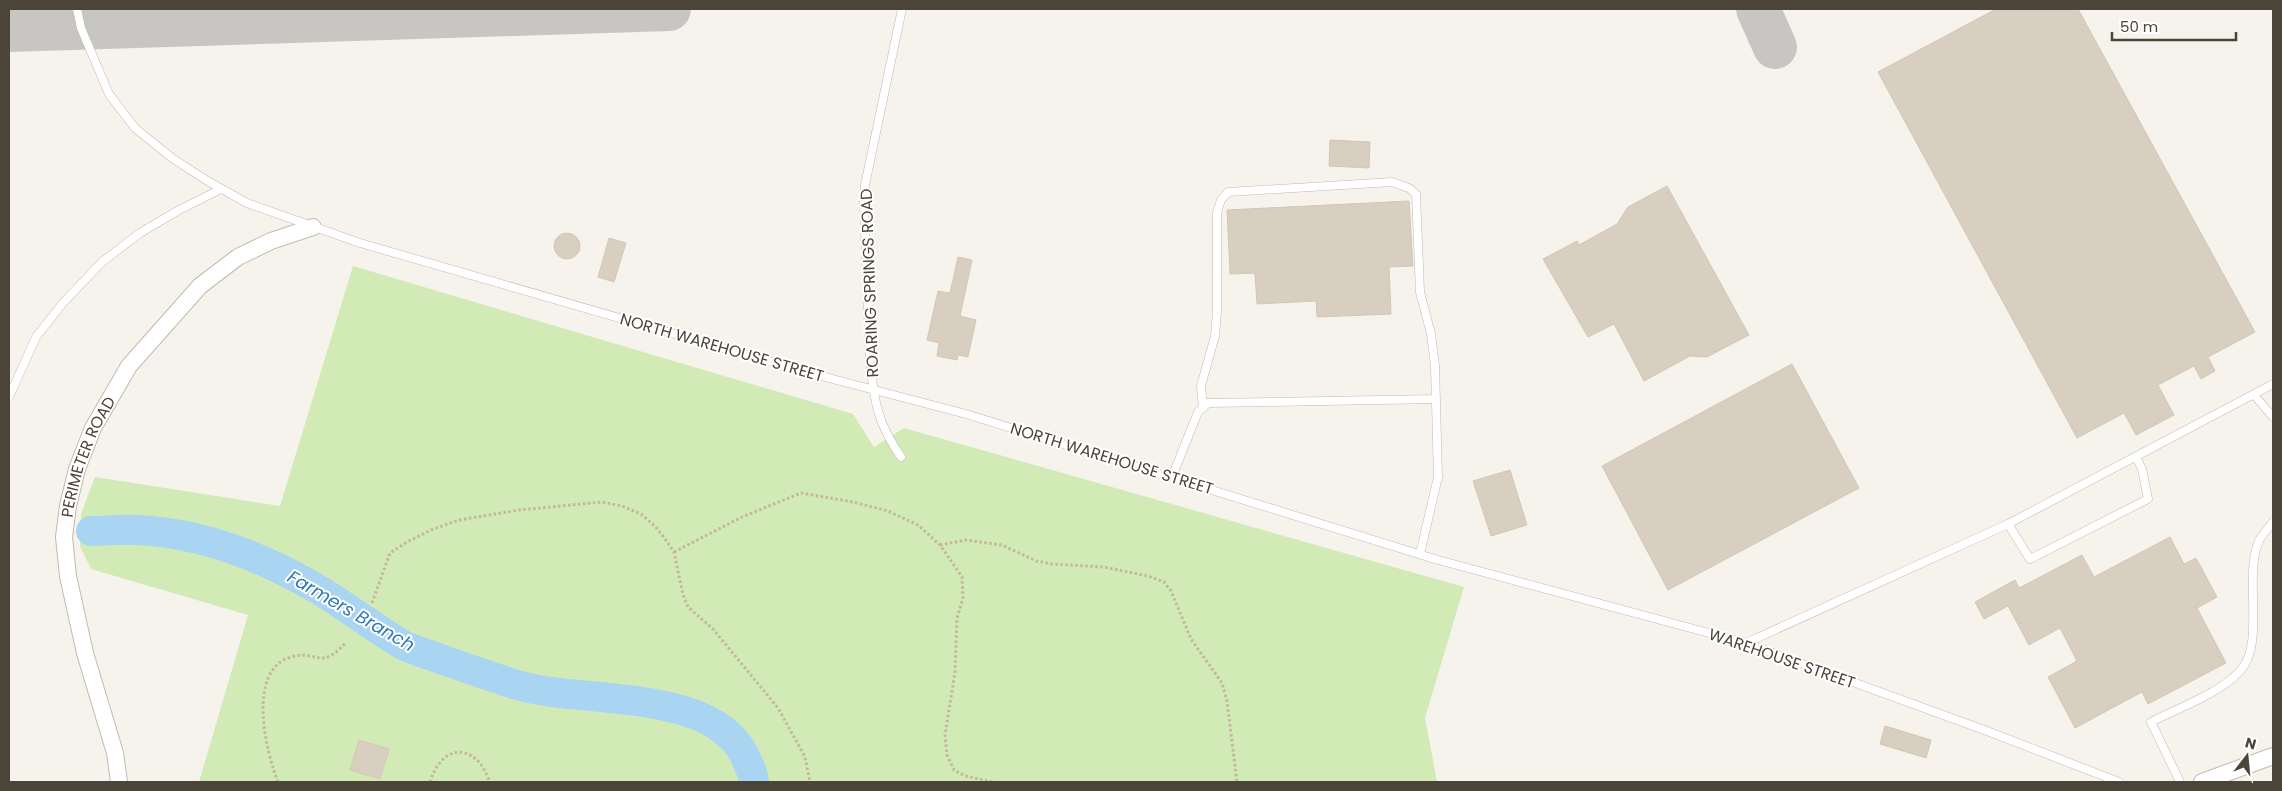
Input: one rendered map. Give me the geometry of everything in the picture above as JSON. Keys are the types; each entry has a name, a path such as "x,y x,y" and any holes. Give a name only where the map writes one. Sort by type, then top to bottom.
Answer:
{"street":[{"name":"PERIMETER ROAD","path":"119,782 114,753 85,654 68,576 64,537 68,506 78,469 93,428 129,366 200,286 238,257 271,240 313,227"},
{"path":"2202,782 2273,756"}],"lane":[{"name":"NORTH WAREHOUSE STREET","path":"77,9 81,28 110,94 136,128 172,158 247,203 313,227 806,372 966,414 1172,476 1438,560"},
{"name":"ROARING SPRINGS ROAD","path":"901,457 888,438 876,410 870,363 864,204 872,148 902,9"},
{"path":"1203,408 1200,386 1215,336 1217,310 1217,213 1221,200 1228,192 1392,182 1410,188 1416,194 1420,292 1431,334 1436,399 1438,477 1420,554"},
{"path":"9,397 36,337 63,303 102,262 140,233 179,210 221,189"},
{"path":"1746,643 2008,524 2273,384"},
{"path":"2254,394 2273,417"},
{"path":"1172,476 1198,412 1208,403 1436,399"},
{"path":"2008,524 2030,560 2148,499 2142,469 2136,457"},
{"path":"2180,782 2151,722 2222,686 2241,670 2252,648 2254,558 2260,540 2273,522"},
{"name":"WAREHOUSE STREET","path":"1438,560 1746,643 1987,731 2119,782"}],"path":[{"path":"674,552 742,517 801,494 821,495 888,511 918,525 940,544 962,577 963,598 957,618 956,672 945,736 947,755 954,770 965,776 994,782"},
{"path":"372,603 390,554 406,542 431,530 459,520 574,504 602,502 622,506 641,514 655,526 674,552 682,595 688,607 713,630 778,708 805,758 810,782"},
{"path":"940,544 966,540 1002,545 1036,561 1052,564 1104,567 1148,576 1164,582 1171,591 1191,639 1222,683 1227,701 1237,782"},
{"path":"278,782 262,716 269,677 278,663 292,656 328,658 336,654 346,642"},
{"path":"430,782 434,769 443,757 454,752 466,753 477,759 490,782"}],"green space":[{"path":"353,266 853,414 874,447 904,428 1464,587 1425,718 1437,782 199,782 248,615 91,569 80,546 81,514 95,477 280,506"}],"building":[{"path":"1996,9 2078,9 2255,332 2208,357 2215,371 2201,379 2194,366 2158,385 2174,415 2136,435 2124,413 2077,438 1878,72"},
{"path":"1330,140 1370,142 1369,168 1329,166"},
{"path":"1667,186 1749,335 1707,357 1690,356 1644,381 1614,324 1588,337 1543,259 1577,241 1579,245 1617,224 1628,207"},
{"path":"1409,201 1413,266 1389,267 1391,314 1317,317 1316,301 1257,304 1255,273 1230,274 1227,210"},
{"path":"567,233 576,237 580,246 576,255 567,259 558,255 554,246 558,237"},
{"path":"609,238 626,243 614,282 598,277"},
{"path":"958,257 972,260 960,316 976,320 968,357 958,355 957,360 937,356 939,343 927,340 938,291 950,293"},
{"path":"1792,364 1859,488 1668,590 1602,466"},
{"path":"1510,470 1527,525 1491,536 1473,481"},
{"path":"2170,537 2184,564 2196,558 2217,597 2197,608 2226,663 2148,704 2142,692 2075,728 2048,677 2077,661 2060,628 2029,645 2008,606 1984,619 1975,602 2015,580 2019,588 2082,555 2094,577"},
{"path":"1885,726 1931,740 1926,758 1880,744"},
{"path":"359,740 389,749 380,779 350,770"}],"waterway":[{"name":"Farmers Branch","path":"91,531 131,530 162,532 186,536 234,550 258,559 303,581 334,599 403,645 517,685 544,691 646,702 679,709 708,720 731,737 747,761 753,774 754,782"}],"taxiway":[{"path":"9,30 669,9"},
{"path":"1758,9 1775,47"}]}
